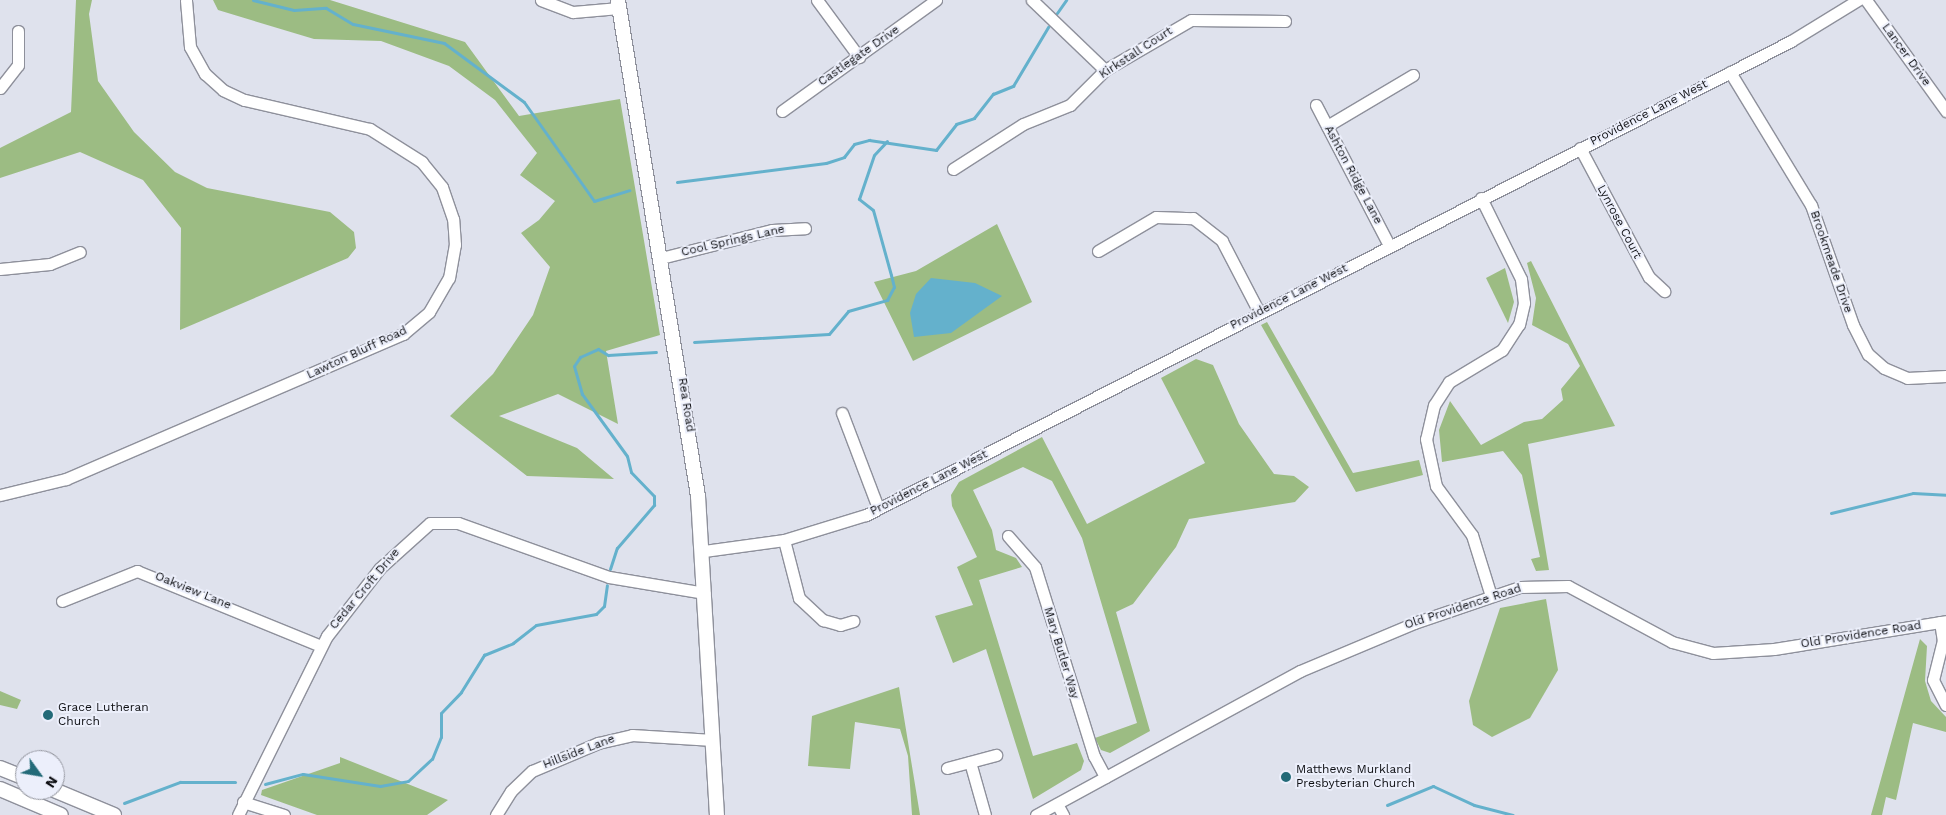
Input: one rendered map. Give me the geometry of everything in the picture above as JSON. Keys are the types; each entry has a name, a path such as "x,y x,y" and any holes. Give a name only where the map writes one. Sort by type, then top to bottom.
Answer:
{"main road":[{"name":"Rea Road","path":"618,4 661,258 704,551 717,815"},
{"path":"0,768 15,774"},
{"path":"0,789 61,815"},
{"path":"65,795 114,815"}],"street":[{"name":"Lawton Bluff Road","path":"0,495 66,479 395,337 429,312 449,278 455,245 453,219 442,187 422,162 370,129 244,100 223,90 205,74 190,47 186,0"},
{"path":"541,0 573,12 618,4"},
{"path":"817,0 859,57"},
{"name":"Castlegate Drive","path":"782,111 936,0"},
{"path":"1032,0 1105,70"},
{"name":"Providence Lane West","path":"704,551 784,540 841,525 878,508 1480,198 1791,42 1858,0"},
{"name":"Lancer Drive","path":"1866,0 1946,111"},
{"name":"Kirkstall Court","path":"953,168 1023,124 1070,105 1105,70 1191,20 1285,21"},
{"path":"0,88 18,65 18,31"},
{"name":"Brookmeade Drive","path":"1730,72 1811,205 1853,325 1868,354 1884,368 1907,378 1946,376"},
{"path":"1327,126 1413,75"},
{"name":"Ashton Ridge Lane","path":"1316,105 1389,245"},
{"name":"Lynrose Court","path":"1580,148 1649,277 1664,291"},
{"path":"1480,198 1521,279 1524,304 1519,324 1502,350 1448,382 1434,405 1426,438 1436,486 1472,535 1491,596"},
{"path":"1098,251 1156,217 1193,218 1222,241 1259,312"},
{"name":"Cool Springs Lane","path":"661,258 772,230 805,228"},
{"path":"0,269 50,264 80,252"},
{"path":"842,413 878,508"},
{"name":"Cedar Croft Drive","path":"238,815 322,646 392,554 417,531 442,520 584,571 677,592 705,593"},
{"name":"Mary Butler Way","path":"1008,536 1035,567 1094,756 1105,777"},
{"path":"784,540 799,598 823,620 840,624 853,621"},
{"name":"Oakview Lane","path":"62,601 136,571 322,646"},
{"name":"Old Providence Road","path":"1036,815 1315,664 1491,596 1536,584 1568,586 1672,642 1722,654 1943,621"},
{"path":"1943,621 1944,642 1933,680 1946,706"},
{"name":"Hillside Lane","path":"496,815 511,791 532,771 614,737 713,740"},
{"path":"947,768 996,755"},
{"path":"970,762 985,815"},
{"path":"243,802 284,815"},
{"path":"1057,804 1063,815"}],"green space":[{"path":"76,0 92,0 89,14 98,81 134,132 175,172 207,188 330,212 354,232 356,248 348,258 180,330 181,228 143,180 80,152 0,178 0,148 71,112"},
{"path":"213,0 330,0 465,42 519,116 620,99 660,335 606,351 618,424 558,394 499,416 577,448 614,479 527,476 450,416 493,374 533,315 550,267 521,233 539,220 555,201 520,175 537,153 495,100 449,66 381,41 314,39 218,10"},
{"path":"997,224 1032,302 913,361 874,282 916,271"},
{"path":"1531,261 1615,426 1528,444 1549,570 1536,571 1531,559 1540,557 1522,475 1503,451 1442,462 1439,430 1450,401 1481,445 1524,422 1542,419 1563,400 1561,389 1580,366 1568,344 1532,325 1536,298 1527,263"},
{"path":"1505,268 1514,302 1508,323 1486,278"},
{"path":"1267,322 1353,473 1419,460 1423,475 1356,492 1261,325"},
{"path":"1196,359 1213,365 1239,424 1274,474 1294,476 1309,487 1295,502 1189,519 1176,547 1133,604 1116,612 1150,731 1110,753 1101,750 1095,738 1137,723 1082,538 1052,481 1023,467 973,490 992,530 996,550 1016,558 1022,567 979,580 1033,756 1077,743 1084,761 1081,770 1033,799 986,649 953,663 935,616 973,605 957,567 977,557 952,506 951,495 959,482 1042,437 1087,524 1205,463 1161,378"},
{"path":"1546,599 1558,670 1530,718 1492,737 1473,725 1469,701 1500,608"},
{"path":"1920,639 1927,646 1925,681 1931,701 1946,717 1946,732 1913,723 1896,800 1886,797 1882,815 1871,815"},
{"path":"899,687 920,815 912,815 908,756 900,729 855,722 850,769 808,766 812,716"},
{"path":"0,691 21,700 17,709 0,705"},
{"path":"340,757 448,800 427,815 317,815 261,795 262,790 340,763"}],"water":[{"path":"931,278 975,283 1002,296 951,333 914,337 910,313 916,294"}],"waterway":[{"path":"253,0 294,10 326,8 353,24 444,43 524,102 594,201 629,190"},
{"path":"1057,13 1066,0"},
{"path":"677,182 826,163 844,157 854,144 869,140 936,150 956,124 974,118 993,94 1013,86 1048,27"},
{"path":"694,342 829,334 848,311 887,300 894,287 873,210 859,199 874,155 887,141"},
{"path":"610,569 617,548 654,505 654,496 631,472 627,456 582,394 574,366 580,357 598,349 608,355 656,352"},
{"path":"1831,513 1913,493 1946,495"},
{"path":"265,784 303,774 380,786 408,781 432,759 441,737 441,713 461,692 484,655 513,643 536,625 596,614 604,606 607,585"},
{"path":"124,803 180,782 235,782"},
{"path":"1387,805 1433,786 1474,805 1513,815"}],"place":[{"name":"Grace Lutheran Church","path":"48,715"},
{"name":"Matthews Murkland Presbyterian Church","path":"1286,777"}]}
